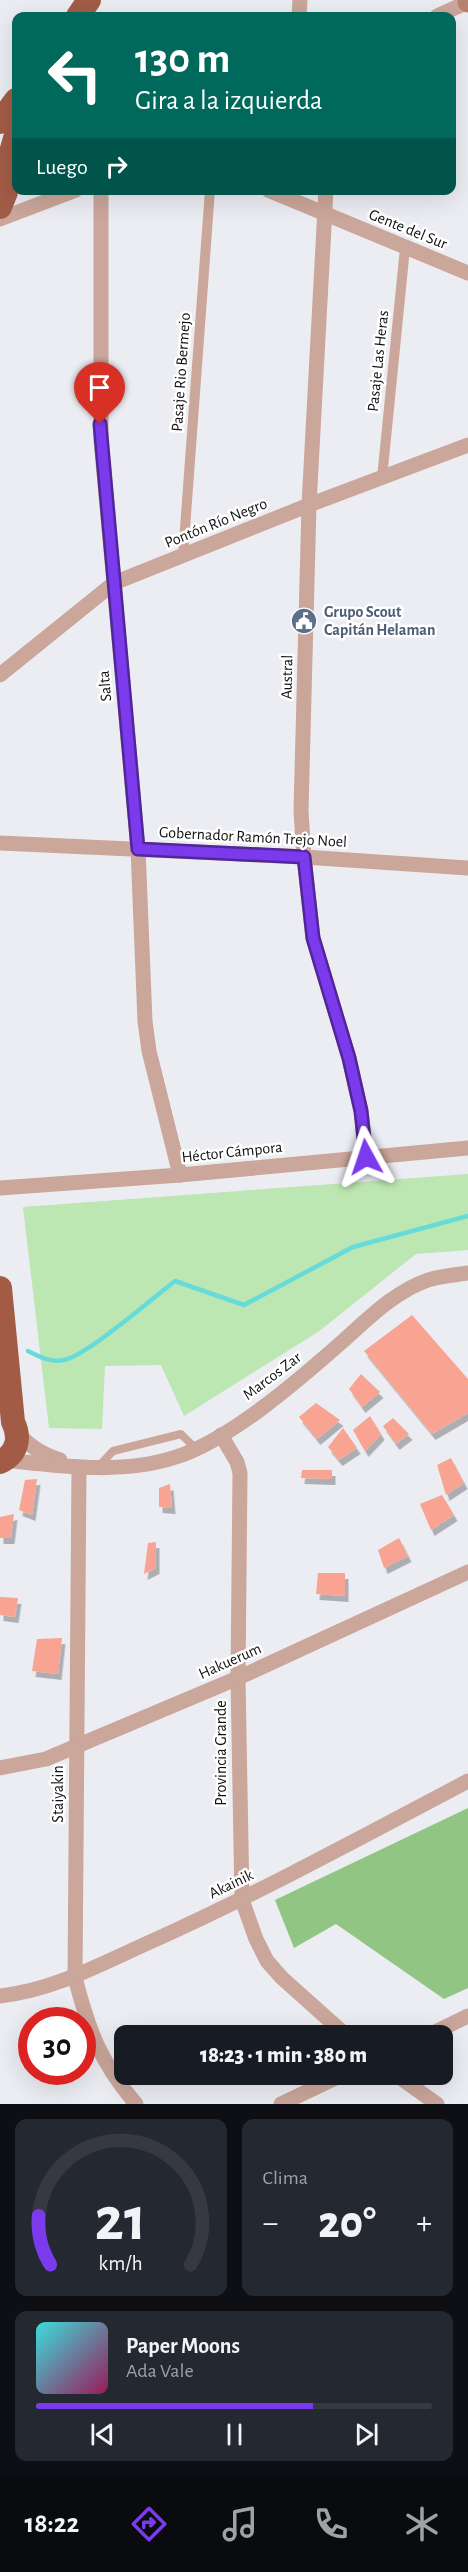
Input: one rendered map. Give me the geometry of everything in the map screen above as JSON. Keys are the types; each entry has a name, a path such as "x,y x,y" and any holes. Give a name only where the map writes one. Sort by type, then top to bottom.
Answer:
{"highway":[{"path":"0,122 12,106"},
{"path":"0,207 6,192 12,155"},
{"path":"0,1288 2,1341 14,1450 2,1461"}],"street":[{"path":"445,12 468,1"},
{"path":"0,219 63,195"},
{"name":"Salta","path":"101,195 100,440 138,849 145,1021 149,1052 180,1175"},
{"name":"Pasaje Rio Bermejo","path":"183,555 210,195"},
{"name":"Gente del Sur","path":"280,195 468,273"},
{"name":"Austral","path":"326,195 309,505 301,811 313,938 351,1068 361,1111 366,1157"},
{"name":"Pasaje Las Heras","path":"382,478 405,248"},
{"name":"Pontón Río Negro","path":"0,675 114,583 309,505 468,445"},
{"name":"Gobernador Ramón Trejo Noel","path":"0,843 304,857 468,868"},
{"name":"Héctor Cámpora","path":"0,1188 180,1175 468,1148"},
{"name":"Marcos Zar","path":"2,1461 79,1468 154,1462 176,1457 222,1435 312,1369 387,1302 428,1280 468,1273"},
{"name":"Marcos Zar","path":"10,1422 27,1443 44,1455 79,1468"},
{"name":"Provincia Grande","path":"222,1435 237,1462 240,1473 238,1678 242,1900 256,1939 267,1960 282,1978 335,2025"},
{"name":"Staiyakin","path":"79,1468 75,1977 87,2023 102,2057 119,2084 136,2104"},
{"name":"Hakuerum","path":"0,1768 46,1759 238,1678 468,1572"},
{"name":"Akainik","path":"0,1996 44,1988 75,1977 242,1900 468,1780"},
{"path":"450,2025 468,2016"},
{"path":"281,2104 321,2085"},
{"path":"410,2085 437,2104"}],"green space":[{"path":"468,1174 468,1250 416,1254 318,1332 184,1416 161,1365 105,1366 102,1429 49,1428 23,1207"},
{"path":"468,1808 468,1988 444,1999 336,1924 294,1948 275,1900"}],"building":[{"path":"412,1315 468,1379 468,1413 432,1434 364,1351"},
{"path":"361,1374 380,1392 362,1407 349,1389"},
{"path":"316,1403 340,1420 317,1439 299,1417"},
{"path":"370,1416 381,1434 365,1451 353,1430"},
{"path":"393,1418 409,1434 396,1444 383,1426"},
{"path":"343,1428 357,1448 339,1460 328,1447"},
{"path":"451,1458 464,1483 446,1495 437,1465"},
{"path":"302,1470 332,1470 332,1479 301,1478"},
{"path":"37,1479 32,1515 19,1510 25,1480"},
{"path":"170,1484 172,1508 159,1507 159,1488"},
{"path":"442,1495 454,1515 431,1530 420,1504"},
{"path":"14,1514 11,1538 0,1538 0,1517"},
{"path":"399,1538 408,1556 384,1568 378,1550"},
{"path":"156,1542 156,1568 144,1574 148,1543"},
{"path":"318,1573 345,1573 345,1596 316,1594"},
{"path":"0,1597 18,1598 15,1617 0,1615"},
{"path":"62,1638 58,1674 32,1671 37,1639"}],"waterway":[{"path":"28,1351 54,1361 74,1356 103,1338 175,1281 244,1305 353,1247 468,1216"}],"place":[{"name":"Grupo Scout Capitán Helaman","path":"304,621"}],"route":[{"path":"100,424 138,849 304,857 313,938 349,1058 361,1111 366,1157"}]}
